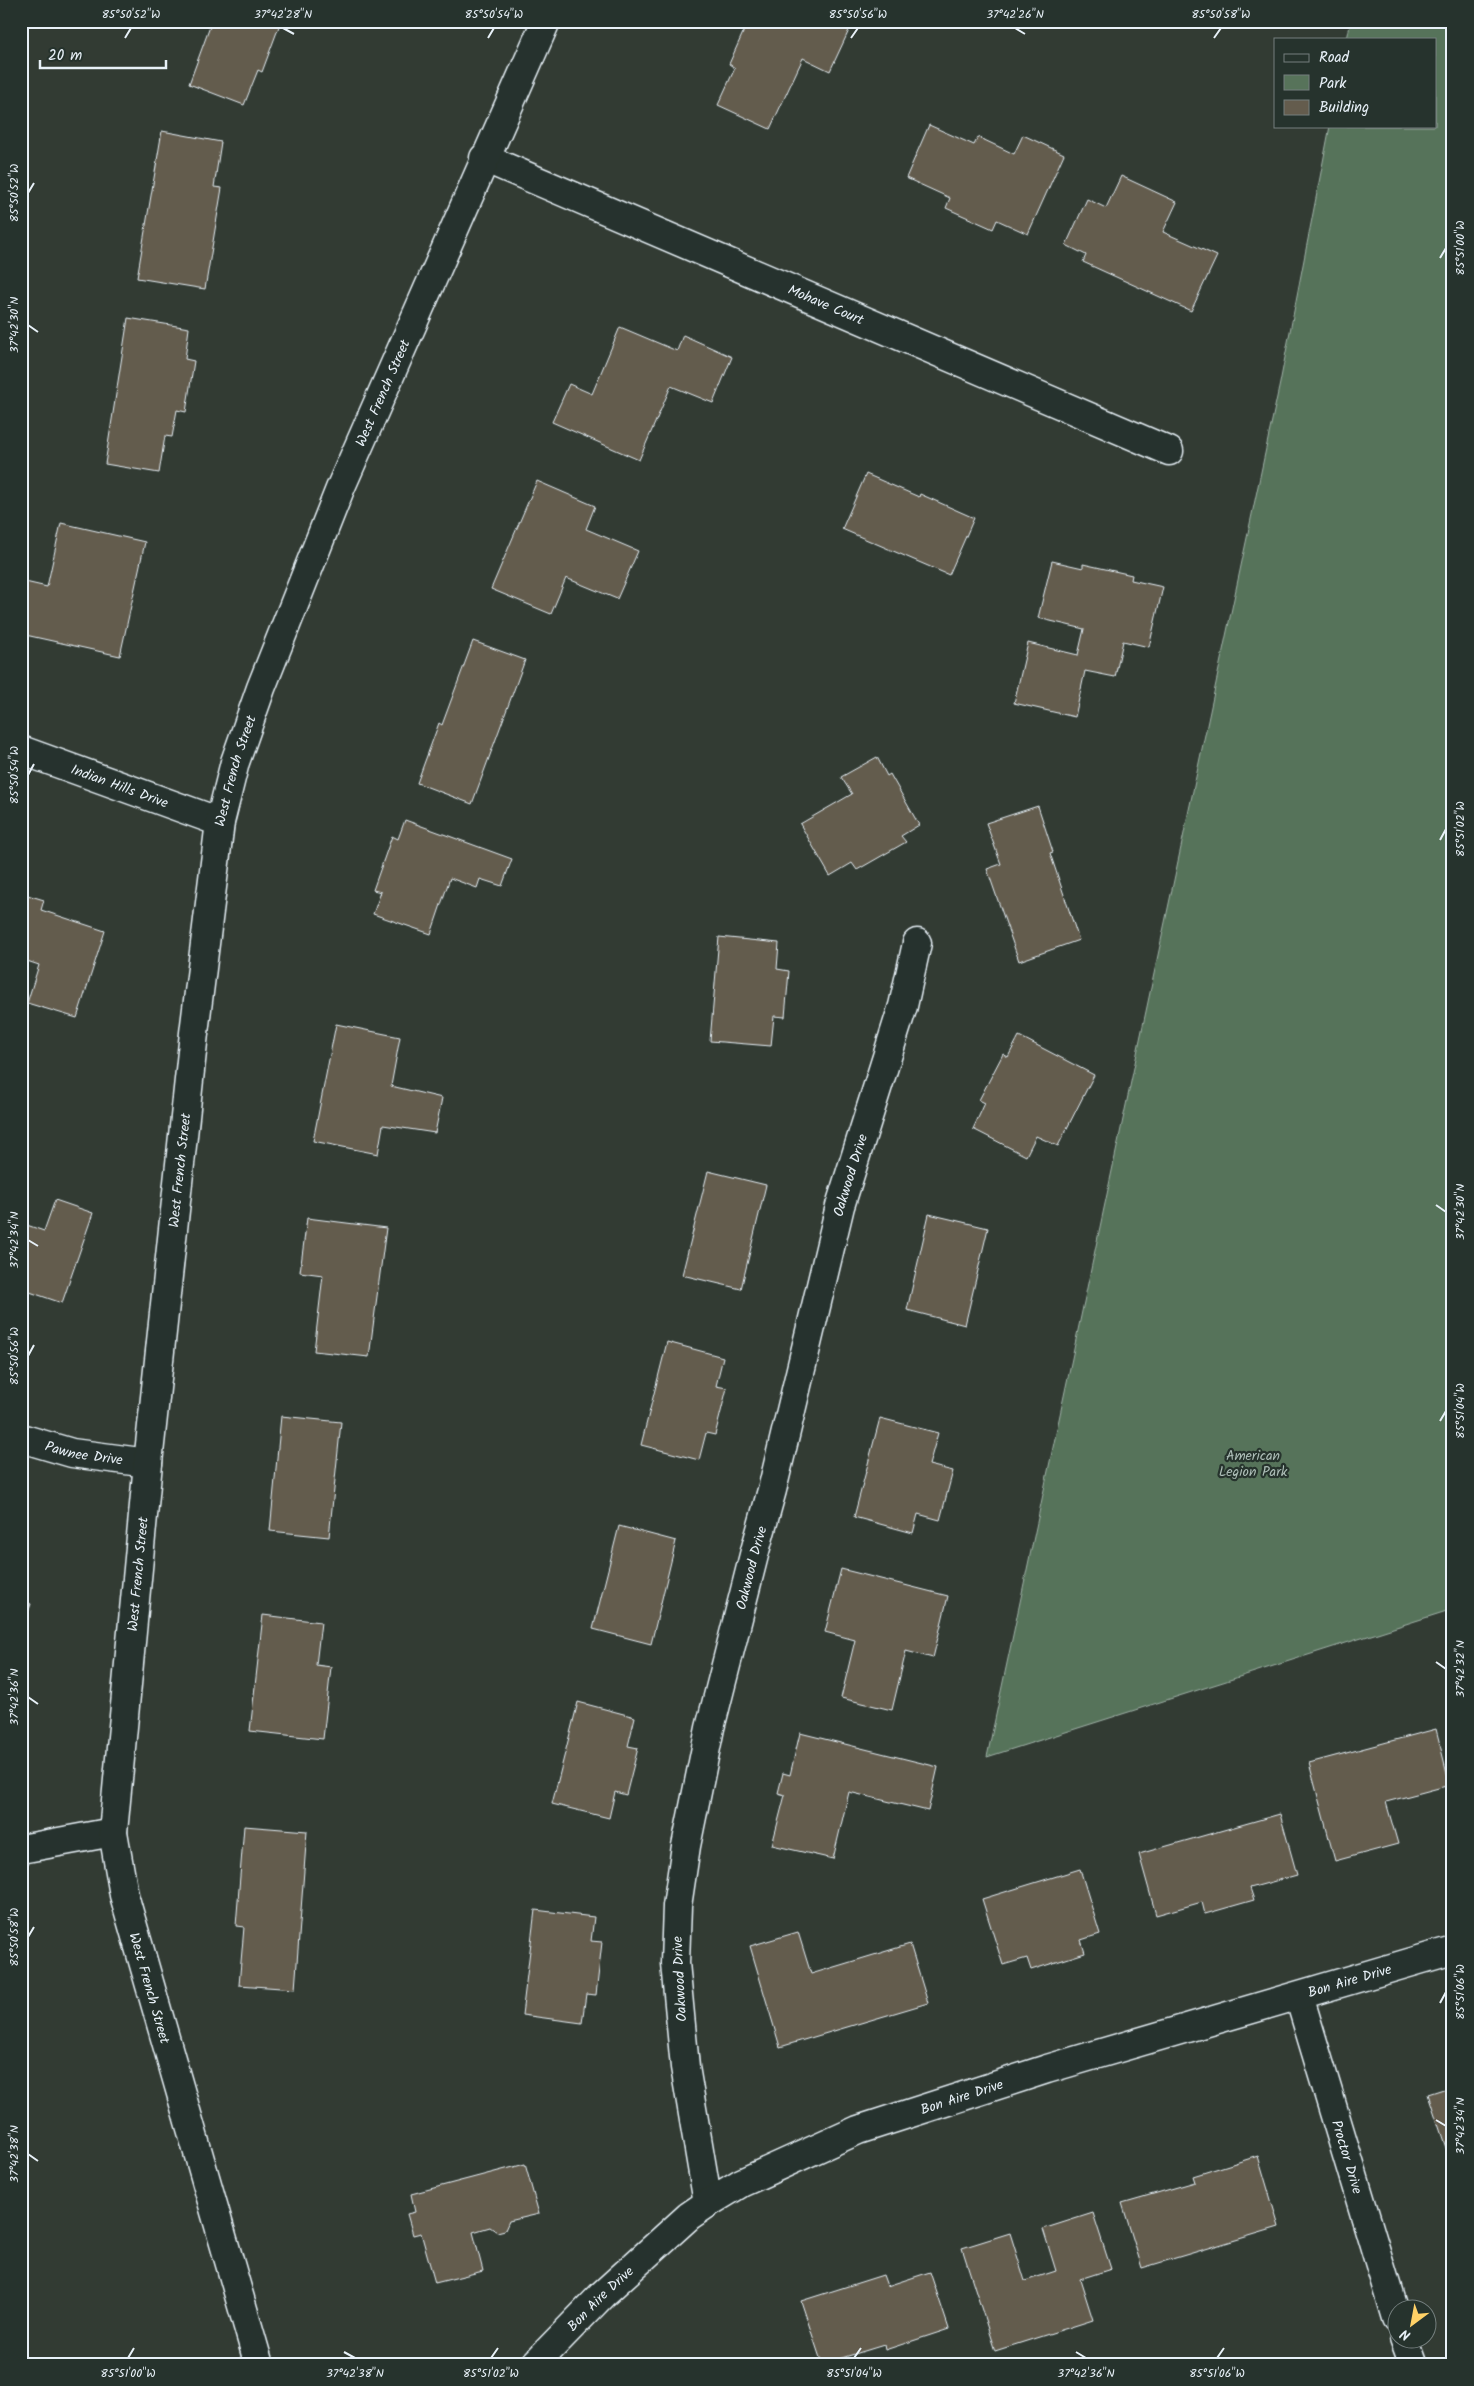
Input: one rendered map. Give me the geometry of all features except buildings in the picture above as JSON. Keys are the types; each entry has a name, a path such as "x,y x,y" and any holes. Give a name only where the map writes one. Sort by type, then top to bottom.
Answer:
{"street":[{"name":"West French Street","path":"259,2365 124,1895 113,1832 148,1463 194,1033 220,822 235,762 261,688 340,489 484,158 546,21"},
{"name":"Mohave Court","path":"484,158 1169,451"},
{"name":"Indian Hills Drive","path":"21,750 220,822"},
{"name":"Oakwood Drive","path":"708,2202 685,2067 675,1962 678,1906 686,1846 710,1728 772,1490 840,1206 903,1006 917,943"},
{"name":"Pawnee Drive","path":"21,1438 72,1453 148,1463"},
{"path":"21,1849 113,1832"},
{"name":"Bon Aire Drive","path":"534,2365 603,2294 708,2202 741,2183 858,2130 1047,2069 1453,1950"},
{"name":"Proctor Drive","path":"1298,1996 1390,2298"},
{"path":"1408,2348 1414,2365"}],"green space":[{"name":"American Legion Park","path":"1351,21 1453,21 1453,1609 987,1757 1280,383 1330,128 1436,128 1436,38 1347,38"}]}
